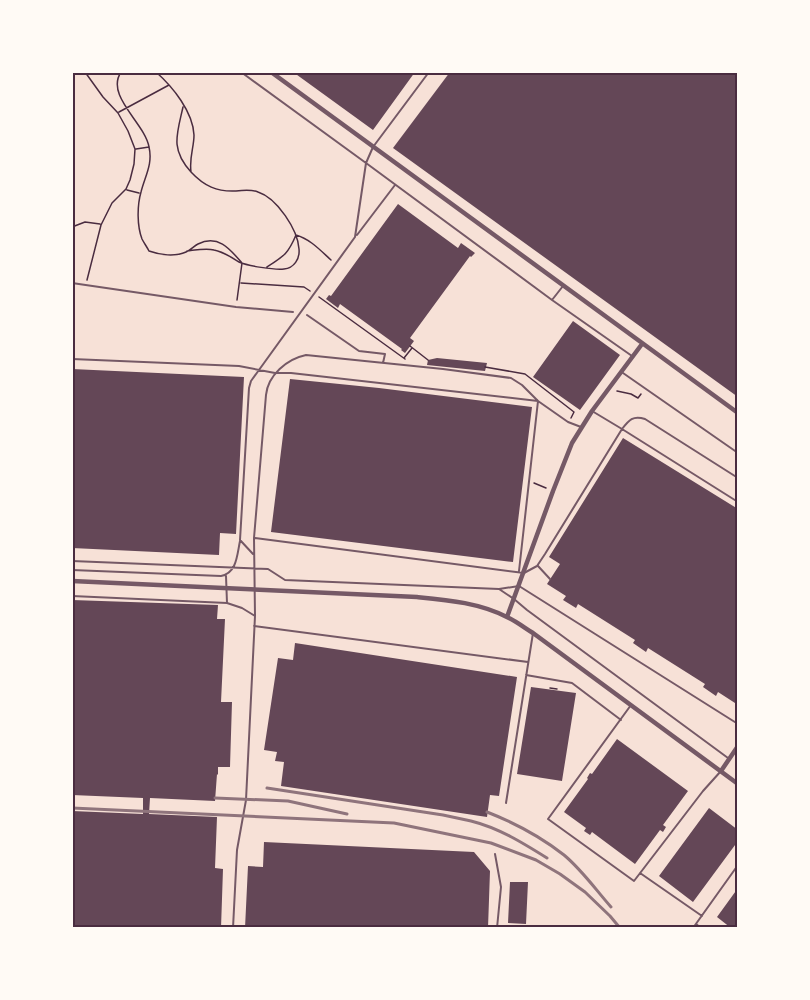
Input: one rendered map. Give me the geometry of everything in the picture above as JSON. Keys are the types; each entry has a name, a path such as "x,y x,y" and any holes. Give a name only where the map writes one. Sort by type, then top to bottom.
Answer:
{"street":[{"path":"271,72 738,413"},
{"path":"507,617 519,586 521,572 572,443 592,411 642,344"},
{"path":"72,582 396,596 449,600 485,608 507,617 533,633 738,784"},
{"path":"721,771 738,746"}],"lane":[{"path":"241,72 632,356"},
{"path":"355,237 366,163 373,147 429,72"},
{"path":"72,570 221,576 226,575 234,567 240,540 251,381 395,184"},
{"path":"72,283 236,307 293,312"},
{"path":"552,300 563,286"},
{"path":"307,315 359,351 385,354 383,363"},
{"path":"233,928 237,850 246,800 255,616 254,538 267,388 275,373 306,355 511,378 522,385 538,401 568,422 581,428"},
{"path":"72,358 239,366 275,373 538,401"},
{"path":"621,371 738,453"},
{"path":"521,572 538,401"},
{"path":"592,411 738,502"},
{"path":"254,538 521,572 537,566 622,429 631,418 636,417 645,419 738,478"},
{"path":"240,540 254,556"},
{"path":"72,561 268,569 285,580 499,589 519,586 738,724"},
{"path":"537,566 550,579"},
{"path":"226,575 227,603"},
{"path":"499,589 729,759"},
{"path":"72,596 227,603 255,616"},
{"path":"254,626 528,662"},
{"path":"506,802 533,633"},
{"path":"526,675 572,683 621,720"},
{"path":"631,705 548,819 634,881 721,771"},
{"path":"495,854 501,887 497,928"},
{"path":"693,928 738,865"},
{"path":"640,873 702,916"},
{"path":"696,924 701,928"}],"path":[{"path":"84,72 103,98 118,113 135,149 134,164 126,189 112,203 101,225 86,285"},
{"path":"121,72 118,75 118,93 141,128 150,147 149,171 140,193 139,224 142,238 149,251 159,254 177,254 212,249 242,263 284,269 291,267 298,259 300,251 296,235 289,221 270,199 260,192 224,191 207,186 185,166 176,143 183,106"},
{"path":"156,72 169,85 183,106 192,126 194,136 190,156 191,172"},
{"path":"118,113 169,85"},
{"path":"135,149 150,147"},
{"path":"126,189 140,193"},
{"path":"72,227 85,222 101,225"},
{"path":"296,235 304,237 336,264"},
{"path":"266,267 284,256 296,235"},
{"path":"187,251 207,240 220,242 230,249 242,263 236,307"},
{"path":"240,283 304,287 404,359 407,366"},
{"path":"404,359 411,347 428,360"},
{"path":"485,367 525,374 574,412 568,422"},
{"path":"616,391 638,398 645,388"},
{"path":"530,481 553,491"},
{"path":"550,688 557,689"}],"building":[{"path":"293,72 415,72 373,130"},
{"path":"450,72 738,72 738,397 393,148"},
{"path":"398,204 458,248 461,243 475,253 470,256 410,338 414,341 405,353 340,304 338,308 326,299 329,295 331,296"},
{"path":"573,321 620,355 580,410 533,377"},
{"path":"437,358 487,363 485,371 427,365 428,360"},
{"path":"72,369 244,377 236,534 220,533 219,555 72,548"},
{"path":"290,379 532,407 513,562 271,532"},
{"path":"623,438 738,509 738,698 735,703 718,692 716,696 703,687 705,684 648,648 646,652 633,643 635,640 578,604 576,608 563,600 566,596 547,584 560,564 549,557"},
{"path":"72,600 218,605 217,619 225,619 221,702 232,702 230,767 218,767 215,801 150,798 149,814 217,817 215,868 223,869 221,928 72,928 72,811 143,814 143,798 72,795"},
{"path":"295,643 517,677 499,796 490,795 487,817 281,786 284,762 275,761 277,752 264,750 278,658 293,660"},
{"path":"531,687 576,693 562,781 517,774"},
{"path":"617,739 688,791 663,825 666,827 663,832 660,830 635,864 592,832 590,835 584,831 586,828 564,812 590,773 592,774"},
{"path":"709,808 738,830 738,841 693,902 659,876"},
{"path":"264,842 474,852 490,871 488,928 245,928 248,866 263,867"},
{"path":"510,882 528,882 526,924 508,923"},
{"path":"738,888 738,928 731,928 717,917"}],"railway":[{"path":"267,788 471,821 501,832 547,858"},
{"path":"215,798 288,801 347,814"},
{"path":"72,808 394,823 491,843 536,860 560,874 585,892 620,928"},
{"path":"487,812 527,831 564,855 611,907"}]}
